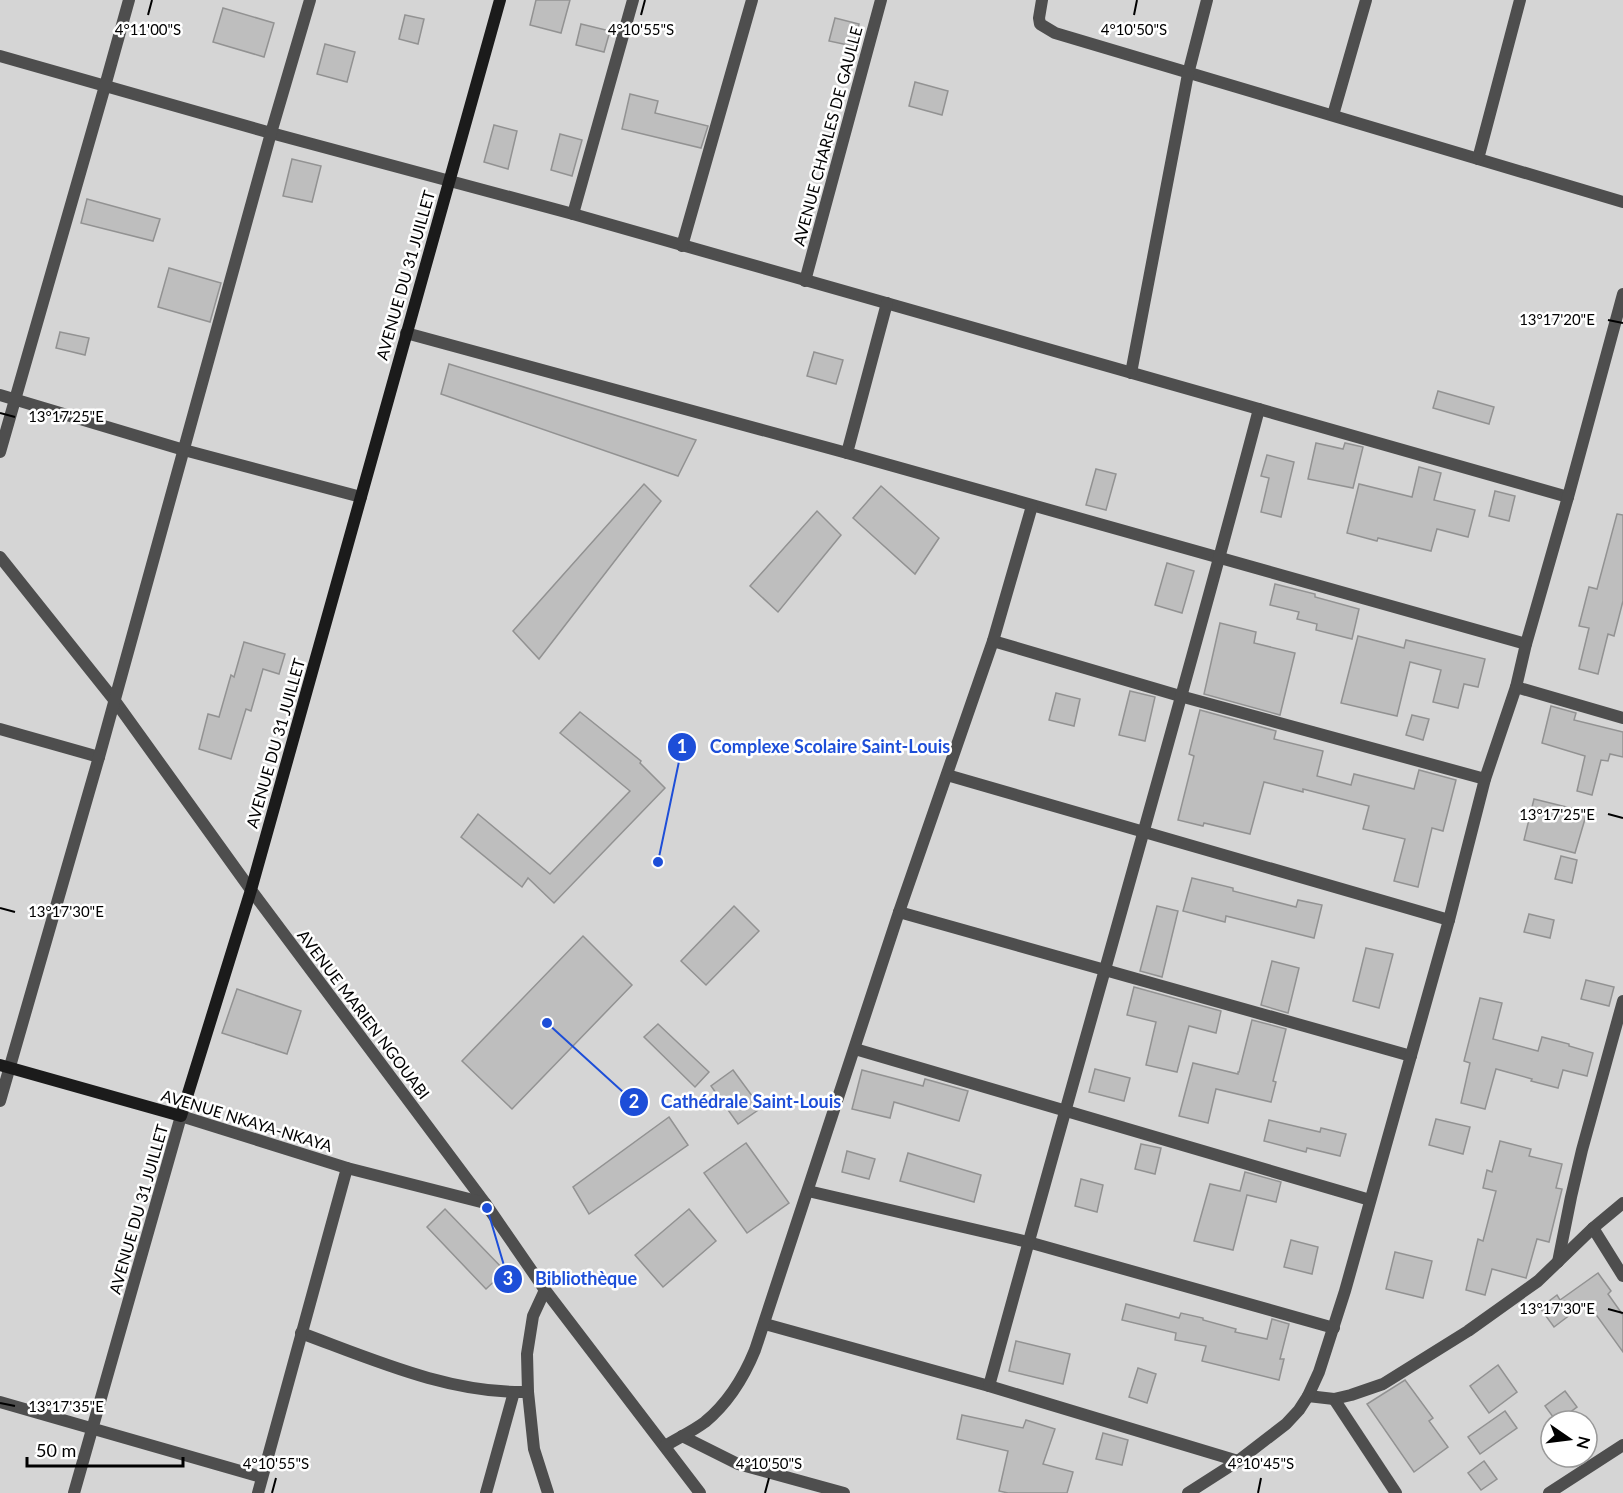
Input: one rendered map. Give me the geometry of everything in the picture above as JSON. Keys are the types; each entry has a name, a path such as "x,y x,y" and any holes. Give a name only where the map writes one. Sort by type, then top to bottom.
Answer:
{"street":[{"path":"0,452 129,0"},
{"path":"0,1101 5,1066 99,757 271,133 310,0"},
{"name":"AVENUE DU 31 JUILLET","path":"74,1493 181,1116 251,890 500,0"},
{"path":"573,214 633,0"},
{"path":"682,246 752,0"},
{"name":"AVENUE CHARLES DE GAULLE","path":"805,281 880,0"},
{"path":"1042,0 1040,24 1055,33 1623,202"},
{"path":"1131,374 1188,74 1207,0"},
{"path":"1333,115 1366,0"},
{"path":"1478,159 1520,0"},
{"path":"0,57 573,214 1568,497"},
{"path":"1188,1493 1238,1461 1286,1424 1308,1396 1319,1372 1334,1328 1411,1056 1485,779 1516,687 1623,294"},
{"path":"847,453 887,303"},
{"path":"406,333 847,453 1526,644"},
{"path":"0,395 184,450 361,497"},
{"path":"989,1386 1145,831 1259,409"},
{"path":"665,1446 705,1422 737,1387 747,1370 765,1324 899,912 993,641 1032,506"},
{"name":"AVENUE MARIEN NGOUABI","path":"0,557 115,701 251,890 484,1203 545,1290 700,1493"},
{"path":"993,641 1180,696 1485,779"},
{"path":"1516,687 1623,718"},
{"path":"0,729 99,757"},
{"path":"947,775 1449,920"},
{"path":"899,912 1411,1056"},
{"path":"1558,1263 1582,1150 1623,1001"},
{"path":"855,1049 1370,1200"},
{"name":"AVENUE NKAYA-NKAYA","path":"5,1066 181,1116 347,1168 484,1203"},
{"path":"258,1493 347,1168"},
{"path":"808,1191 1029,1242 1334,1328"},
{"path":"1308,1396 1334,1399 1383,1384 1468,1331 1538,1281 1593,1228 1623,1203"},
{"path":"1593,1228 1623,1276"},
{"path":"545,1290 533,1316 527,1354 534,1449 548,1493"},
{"path":"765,1324 989,1386 1238,1461"},
{"path":"302,1333 429,1378 467,1387 528,1392"},
{"path":"486,1493 514,1392"},
{"path":"1334,1399 1396,1493"},
{"path":"0,1402 261,1477"},
{"path":"682,1436 738,1464 844,1493"},
{"path":"1549,1493 1623,1445"}],"shaded area":[{"path":"0,0 1623,0 1623,1493 0,1493"}],"building":[{"path":"536,0 570,0 561,33 530,25"},
{"path":"223,8 274,23 264,57 213,42"},
{"path":"405,15 424,19 418,44 399,39"},
{"path":"835,18 859,24 853,46 829,41"},
{"path":"581,24 610,31 604,52 576,45"},
{"path":"325,44 355,52 347,82 317,74"},
{"path":"915,82 948,91 942,115 909,106"},
{"path":"630,94 658,101 655,113 708,126 701,148 622,129"},
{"path":"494,125 517,131 508,169 484,162"},
{"path":"560,134 582,140 572,176 551,170"},
{"path":"292,159 321,166 312,202 283,196"},
{"path":"87,199 160,219 153,241 81,223"},
{"path":"169,268 221,283 210,322 158,307"},
{"path":"60,332 89,338 85,355 56,348"},
{"path":"814,352 843,360 836,384 807,376"},
{"path":"449,364 696,440 678,476 441,394"},
{"path":"1438,391 1494,407 1489,424 1433,408"},
{"path":"1316,443 1343,449 1345,443 1363,447 1353,488 1308,479"},
{"path":"1267,455 1294,462 1281,517 1261,512 1269,478 1261,476"},
{"path":"1419,467 1441,473 1434,500 1475,510 1468,537 1437,529 1431,551 1347,533 1359,484 1412,497"},
{"path":"1096,469 1116,474 1106,510 1086,505"},
{"path":"644,484 661,501 539,659 513,631"},
{"path":"881,486 939,538 915,574 853,518"},
{"path":"1495,491 1515,496 1509,521 1489,516"},
{"path":"817,511 841,535 778,612 750,586"},
{"path":"1617,514 1623,515 1623,601 1614,636 1608,634 1598,674 1579,669 1589,628 1579,626 1589,587 1597,589"},
{"path":"1167,563 1194,571 1182,613 1155,605"},
{"path":"1275,584 1315,594 1315,597 1359,609 1352,639 1316,630 1317,624 1297,619 1299,612 1270,605"},
{"path":"1220,623 1256,632 1254,643 1295,653 1280,715 1204,694"},
{"path":"1358,636 1404,648 1406,640 1485,659 1478,687 1464,684 1458,708 1433,702 1441,670 1410,662 1397,716 1341,703"},
{"path":"244,642 285,654 279,674 263,669 251,711 246,709 231,759 199,749 208,714 219,717 231,675 234,677"},
{"path":"1130,691 1155,697 1145,741 1119,735"},
{"path":"1056,693 1080,699 1074,726 1049,720"},
{"path":"1551,706 1576,713 1574,720 1623,732 1623,757 1610,754 1608,761 1601,760 1592,795 1577,791 1585,756 1542,743"},
{"path":"1200,710 1276,731 1274,739 1323,751 1317,776 1351,785 1354,774 1414,789 1419,770 1456,780 1443,831 1432,828 1418,887 1394,881 1405,839 1363,829 1369,806 1303,789 1303,792 1264,782 1250,834 1204,823 1203,826 1178,820 1194,756 1189,754"},
{"path":"580,712 641,761 640,763 665,788 554,903 528,878 522,887 461,837 478,814 550,874 630,791 560,733"},
{"path":"1412,715 1429,719 1423,740 1406,735"},
{"path":"1534,799 1587,812 1575,853 1524,840"},
{"path":"1561,856 1577,860 1572,883 1555,879"},
{"path":"1192,878 1296,907 1298,900 1322,905 1314,938 1226,916 1225,922 1183,911"},
{"path":"734,906 759,931 706,985 681,961"},
{"path":"1157,906 1178,911 1162,977 1140,971"},
{"path":"1529,914 1554,920 1550,938 1524,932"},
{"path":"583,936 632,985 512,1109 462,1061"},
{"path":"1366,948 1393,954 1379,1008 1353,1001"},
{"path":"1272,961 1299,968 1288,1013 1261,1005"},
{"path":"1586,980 1614,987 1609,1006 1581,999"},
{"path":"1134,987 1221,1011 1216,1033 1189,1026 1177,1072 1146,1065 1156,1022 1127,1015"},
{"path":"237,989 301,1011 287,1054 222,1033"},
{"path":"1480,998 1502,1003 1493,1039 1538,1051 1542,1037 1593,1053 1587,1076 1563,1070 1558,1088 1496,1069 1485,1109 1461,1103 1470,1063 1464,1061"},
{"path":"1252,1020 1286,1029 1273,1081 1276,1082 1271,1102 1216,1089 1208,1123 1179,1116 1193,1063 1238,1074"},
{"path":"658,1024 709,1072 695,1087 644,1037"},
{"path":"1095,1069 1130,1078 1124,1101 1089,1092"},
{"path":"733,1070 761,1108 738,1124 711,1086"},
{"path":"862,1070 923,1086 925,1079 968,1091 959,1121 894,1102 890,1118 852,1109"},
{"path":"669,1117 688,1145 589,1214 573,1187"},
{"path":"1436,1119 1470,1127 1463,1154 1429,1145"},
{"path":"1269,1120 1320,1132 1321,1128 1346,1134 1340,1156 1307,1148 1306,1152 1264,1141"},
{"path":"1500,1141 1531,1149 1529,1156 1562,1164 1556,1188 1562,1189 1549,1242 1537,1239 1526,1278 1492,1269 1485,1295 1466,1290 1478,1239 1483,1241 1496,1191 1483,1188 1487,1170 1492,1172"},
{"path":"746,1143 789,1203 747,1233 704,1173"},
{"path":"1141,1144 1161,1148 1155,1174 1135,1169"},
{"path":"847,1151 875,1159 869,1179 842,1172"},
{"path":"908,1153 981,1175 974,1202 900,1181"},
{"path":"1245,1172 1281,1182 1276,1202 1247,1195 1233,1250 1194,1241 1210,1184 1240,1191"},
{"path":"1081,1179 1103,1185 1097,1212 1075,1206"},
{"path":"445,1209 505,1271 486,1289 427,1227"},
{"path":"689,1209 716,1241 663,1287 635,1255"},
{"path":"1291,1240 1318,1247 1312,1274 1284,1267"},
{"path":"1395,1252 1432,1261 1423,1298 1386,1289"},
{"path":"1598,1273 1611,1291 1608,1294 1623,1315 1623,1352 1587,1302 1554,1327 1540,1308 1557,1295 1560,1300"},
{"path":"1126,1304 1179,1318 1181,1313 1203,1318 1203,1320 1236,1329 1235,1332 1267,1339 1272,1319 1289,1324 1280,1359 1284,1359 1279,1380 1202,1361 1206,1346 1175,1340 1176,1333 1122,1320"},
{"path":"1016,1341 1070,1354 1063,1384 1009,1371"},
{"path":"1498,1365 1517,1392 1489,1413 1470,1386"},
{"path":"1138,1368 1156,1374 1147,1403 1129,1397"},
{"path":"1405,1380 1433,1418 1429,1421 1448,1447 1414,1472 1367,1404"},
{"path":"1565,1391 1577,1407 1574,1409 1547,1409 1545,1406"},
{"path":"1505,1411 1517,1428 1480,1454 1468,1437"},
{"path":"962,1415 1023,1428 1026,1420 1055,1429 1043,1464 1073,1472 1067,1493 999,1491 1008,1451 957,1439"},
{"path":"1103,1433 1128,1440 1122,1465 1096,1459"},
{"path":"1484,1461 1497,1479 1481,1490 1468,1473"}],"place":[{"name":"Complexe Scolaire Saint-Louis","path":"658,862"},
{"name":"Cathédrale Saint-Louis","path":"547,1023"},
{"name":"Bibliothèque","path":"487,1208"}]}
